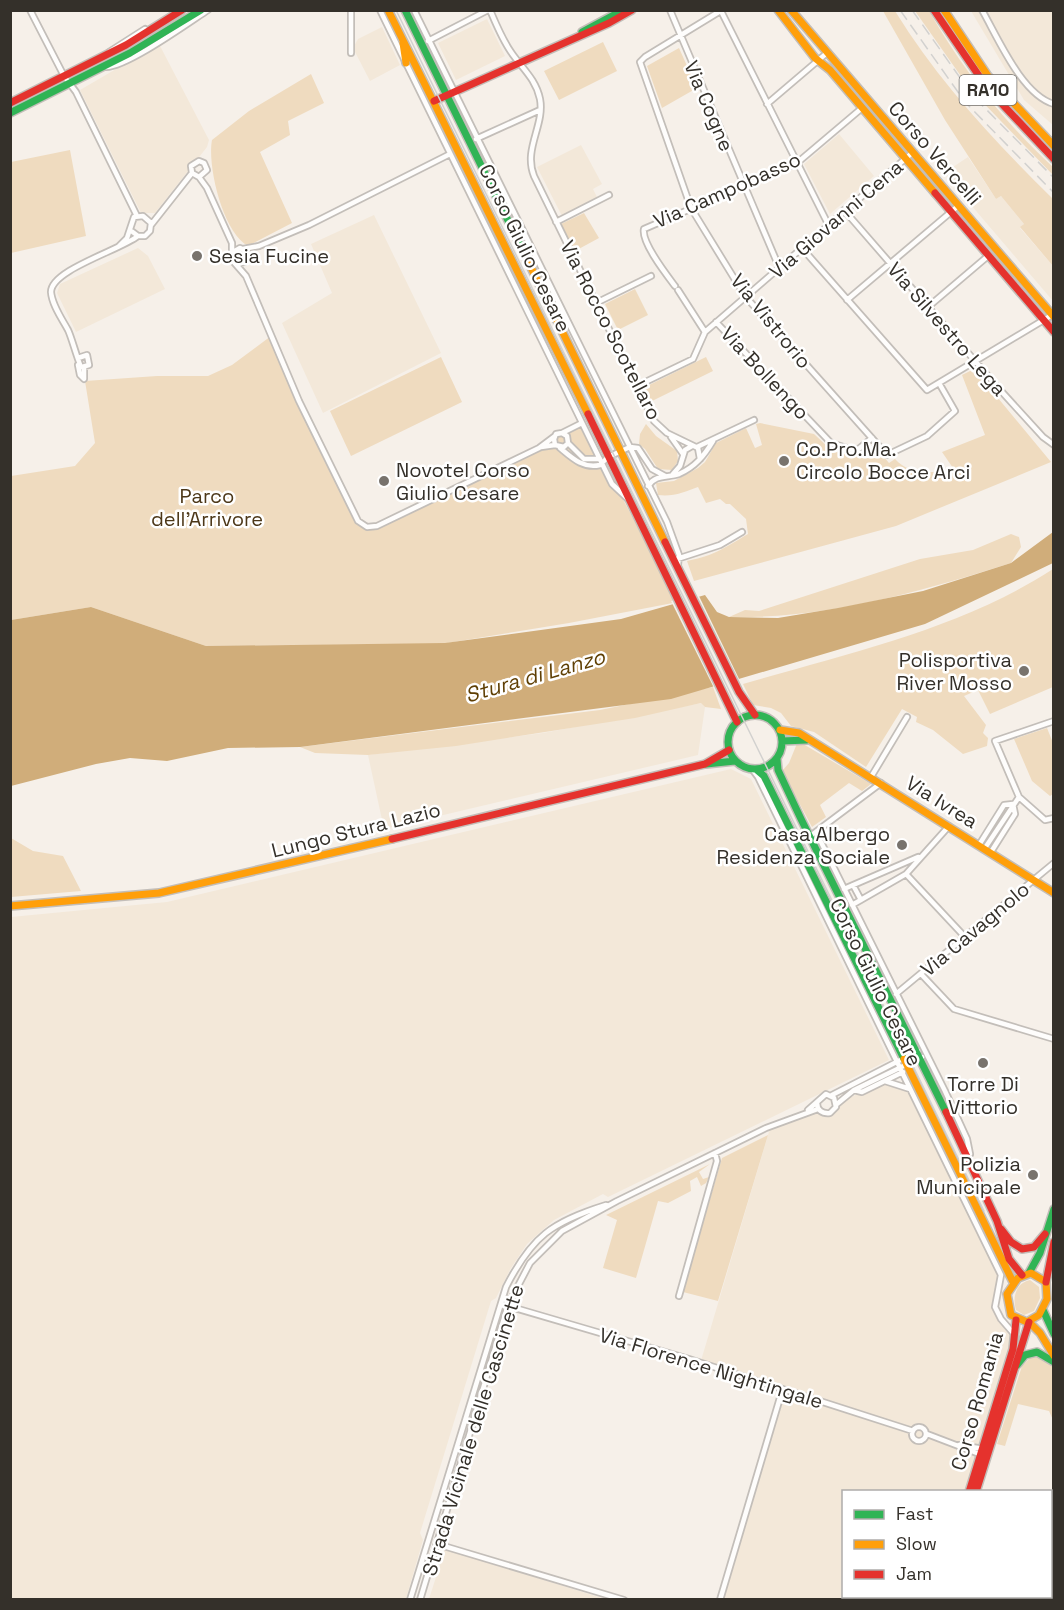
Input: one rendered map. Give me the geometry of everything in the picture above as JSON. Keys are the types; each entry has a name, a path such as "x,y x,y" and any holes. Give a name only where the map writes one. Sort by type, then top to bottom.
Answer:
{"main road":[{"path":"10,104 105,55 182,10"},
{"path":"10,113 104,67 201,10"},
{"name":"Corso Giulio Cesare","path":"388,10 430,103 604,460 631,500 737,722"},
{"name":"Corso Giulio Cesare","path":"405,10 449,93 481,166 625,449 739,692 755,715"},
{"path":"430,103 580,34 622,12 632,10"},
{"name":"Corso Vercelli","path":"778,10 818,61 862,108 1053,332"},
{"name":"Corso Vercelli","path":"791,10 1053,316"},
{"name":"RA10","path":"934,10 981,81 1011,117 1053,159"},
{"name":"RA10","path":"944,10 988,76 1053,146"},
{"path":"402,38 406,63"},
{"path":"755,715 770,719 780,730 782,741 777,759 767,767 755,770 735,761 729,750 729,735 737,722 755,715"},
{"name":"Via Ivrea","path":"780,730 799,733 985,848 1053,893"},
{"path":"782,741 812,741"},
{"name":"Lungo Stura Lazio","path":"705,764 729,750"},
{"name":"Corso Giulio Cesare","path":"777,759 778,770 813,834 922,1053 997,1221 1009,1259 1025,1274"},
{"name":"Lungo Stura Lazio","path":"10,906 176,890 705,764 735,761"},
{"name":"Corso Giulio Cesare","path":"755,770 764,776 790,825 903,1065 973,1208 1013,1282"},
{"path":"1053,1209 1035,1264 1013,1282 1007,1297 1008,1311 1016,1320 1029,1322 1040,1332 1053,1356"},
{"path":"997,1221 1011,1243 1019,1249 1026,1250 1038,1245 1045,1234"},
{"path":"1029,1322 1043,1310 1048,1294 1050,1283 1047,1262 1053,1242"},
{"path":"1025,1274 1039,1276 1050,1283"},
{"path":"1043,1310 1053,1334"},
{"name":"Corso Romania","path":"976,1490 1013,1349 1016,1320"},
{"name":"Corso Romania","path":"969,1490 1017,1365 1029,1322"},
{"path":"1017,1365 1025,1355 1037,1352 1053,1362"}],"street":[{"path":"30,10 70,84 132,209 135,218 130,230 116,249"},
{"path":"105,55 114,47 176,10"},
{"path":"104,67 113,67 208,10"},
{"path":"351,10 351,53"},
{"name":"Corso Giulio Cesare","path":"380,10 406,63 430,103 450,154 582,423 604,460"},
{"name":"Corso Giulio Cesare","path":"414,10 449,93 481,148 625,449 670,528 677,562"},
{"path":"428,41 489,10"},
{"name":"Via Rocco Scotellaro","path":"489,10 509,49 519,61 538,94 540,110 530,162 533,174 656,423 670,435 694,447"},
{"name":"Via Cogne","path":"670,10 779,267"},
{"path":"982,10 1029,89 1044,101 1053,104"},
{"path":"680,35 722,11 828,224"},
{"name":"Via Vistrorio","path":"680,35 641,61 691,208 745,296 887,456 927,436"},
{"path":"767,104 828,52"},
{"name":"Via Campobasso","path":"705,332 642,231 797,163 862,108"},
{"path":"476,139 540,110"},
{"name":"Corso Giulio Cesare","path":"481,148 481,166"},
{"name":"Via Giovanni Cena","path":"637,386 692,359 705,332 912,153"},
{"path":"233,252 259,246 309,225 450,154"},
{"path":"76,346 80,375 84,379 84,368 90,361 76,346 53,302 51,293 54,282 63,274 138,236 147,234 159,213 192,173 191,166 199,161 206,165 207,188"},
{"path":"192,173 200,177 207,188 232,243 232,260 238,264 246,276 305,413 358,521 368,527 377,526 539,448 555,436 582,423"},
{"path":"200,177 205,174"},
{"name":"Via Rocco Scotellaro","path":"556,222 609,195"},
{"path":"847,300 958,206"},
{"name":"Via Silvestro Lega","path":"844,210 1034,428 1053,446"},
{"path":"135,218 148,218 159,213"},
{"path":"148,218 151,226"},
{"path":"130,230 138,236"},
{"path":"232,243 241,249 247,258 246,276"},
{"path":"238,264 259,246"},
{"path":"801,247 927,390 1053,316"},
{"path":"928,307 988,256"},
{"path":"596,303 651,276"},
{"name":"Via Bollengo","path":"716,322 831,443 856,451 872,438"},
{"path":"78,358 85,355"},
{"path":"78,365 84,368"},
{"name":"Via Silvestro Lega","path":"927,436 955,411 939,383"},
{"path":"668,476 679,467 687,448 713,441 754,420"},
{"path":"562,433 568,437 568,443 584,459 604,460"},
{"name":"Via Rocco Scotellaro","path":"670,435 683,455"},
{"path":"555,436 558,446 582,464 594,466 625,449 639,449 650,467 668,476"},
{"path":"648,486 654,479 668,476 693,465 713,441"},
{"path":"539,448 568,443"},
{"path":"694,447 700,452 700,459"},
{"path":"683,455 686,463 693,465"},
{"path":"677,562 720,545 742,532"},
{"path":"871,777 907,717"},
{"path":"1053,721 995,741 1019,797 1045,820 1053,818"},
{"path":"813,834 881,783"},
{"path":"985,848 1004,806 1013,804 1019,797"},
{"path":"985,848 1015,814 1013,804"},
{"path":"852,905 906,874 949,826"},
{"name":"Corso Giulio Cesare","path":"813,834 852,905 864,938 896,994 922,1053"},
{"path":"844,889 920,856"},
{"name":"Via Cavagnolo","path":"896,994 1053,863"},
{"path":"906,874 965,937"},
{"path":"853,885 861,900"},
{"path":"921,974 954,1010 1053,1039"},
{"path":"806,1111 818,1109 830,1113 854,1090 922,1053"},
{"path":"854,1090 862,1092 885,1081 903,1065"},
{"path":"806,1111 822,1095 831,1095 903,1065"},
{"name":"Corso Giulio Cesare","path":"903,1065 910,1089 973,1208 1001,1275 1001,1283 995,1298 998,1314"},
{"path":"885,1081 910,1089"},
{"path":"831,1095 837,1104"},
{"path":"817,1102 818,1109"},
{"name":"Strada Vicinale delle Cascinette","path":"420,1599 508,1306 523,1274 552,1239 617,1201 771,1125 806,1111"},
{"path":"679,1296 717,1161 715,1153"},
{"name":"Strada Vicinale delle Cascinette","path":"410,1599 495,1315 515,1270 534,1244 557,1224 569,1217 617,1201"},
{"name":"Via Florence Nightingale","path":"508,1306 689,1359 782,1391 913,1431"},
{"path":"1008,1311 998,1314 1015,1334"},
{"path":"720,1599 782,1391"},
{"path":"927,1434 924,1439 918,1441 913,1437 913,1431 921,1427 927,1434 985,1453"},
{"path":"443,1490 452,1492"},
{"path":"437,1544 624,1599"}],"shaded area":[{"path":"971,11 1053,11 1053,125 1024,100"},
{"path":"487,19 505,56 456,80 438,43"},
{"path":"382,27 400,65 370,81 353,48 358,39"},
{"path":"159,44 209,140 207,147 155,213 141,213 80,90"},
{"path":"839,134 874,176 830,214 804,164"},
{"path":"581,145 602,184 593,189 598,199 562,216 537,167"},
{"path":"945,157 953,167 968,157 996,199 1001,196 1024,224 1020,228 1053,266 1053,301 936,164"},
{"path":"374,215 441,353 323,413 282,323 332,293 311,244"},
{"path":"138,248 148,256 165,289 76,332 57,293 60,284"},
{"path":"702,703 705,707 698,755 384,829 368,755 543,733"},
{"path":"731,769 751,779 889,1060 608,1197 603,1194 554,1220 527,1244 511,1268 496,1298 491,1301 420,1533 423,1540 406,1599 11,1599 11,917 167,902"},
{"path":"885,1081 910,1089 1001,1275 995,1307 1015,1334 982,1449 960,1445 980,1455 969,1490 842,1490 842,1598 937,1599 720,1599 782,1391 700,1364 771,1125 816,1109 832,1112 847,1099"},
{"path":"445,1549 605,1599 429,1599"}],"green space":[{"path":"883,11 895,11 930,62 968,110 1053,199 1053,266 1020,227 1024,224 1001,196 996,199 945,120"},
{"path":"915,11 929,11 985,94 1017,132 1053,167 1053,175 970,89"},
{"path":"603,42 617,71 559,100 544,71"},
{"path":"679,48 697,88 662,108 647,66"},
{"path":"311,74 324,103 288,121 290,135 260,152 292,223 248,246 239,239 224,214 212,166 212,140 249,111"},
{"path":"70,150 86,236 11,253 11,162"},
{"path":"584,213 599,238 575,251 561,224"},
{"path":"635,289 648,315 618,330 605,304"},
{"name":"Parco dell'Arrivore","path":"271,336 293,388 358,521 367,527 378,526 530,452 582,423 678,602 441,644 206,646 91,607 11,620 11,476 75,466 95,443 85,381 157,376 208,376 232,365"},
{"path":"441,357 462,402 351,456 330,411"},
{"path":"706,357 713,371 650,402 643,388"},
{"path":"974,369 1051,462 896,526 694,581 687,561 713,554 748,534 746,519 730,504 720,499 706,503 698,487 674,495 658,495 656,483 674,481 698,468 705,462 716,443 746,428 755,448 762,445 756,424 760,423 814,434 830,449 854,457 873,444 889,463 895,459 901,465 915,471 937,472 953,468 942,452 985,435 962,375"},
{"path":"646,424 656,436 677,451 678,461 672,470 658,469 639,444 640,434"},
{"path":"1011,534 1019,537 1021,547 1011,563 942,584 872,602 837,608 765,616 729,617 745,610 759,611 920,559 973,550"},
{"path":"1053,569 1053,687 990,714 978,690 964,696 986,725 983,733 988,738 987,746 963,754 933,730 916,722 917,717 902,709 866,767 814,732 791,726 781,713 771,708 753,705 743,684 863,650 942,624 1018,590"},
{"path":"713,687 721,709 705,707 701,703 635,718 456,746 368,755 315,753 300,747 600,710"},
{"path":"1047,728 1053,743 1053,794 1050,796 1032,781 1014,739"},
{"path":"798,741 871,784 862,791 849,783 820,805 826,817 812,827 782,771 789,763"},
{"path":"11,838 33,851 63,856 81,891 11,897"},
{"path":"768,1135 718,1301 683,1292 722,1158"},
{"path":"710,1164 699,1172 703,1179 709,1177 706,1183 701,1186 697,1177 690,1181 691,1191 668,1203 658,1201 636,1278 603,1268 617,1220 606,1215"},
{"path":"1030,1280 1039,1287 1040,1298 1034,1311 1024,1315 1016,1310 1015,1296 1018,1287"},
{"path":"1038,1356 1053,1367 1053,1420 1049,1411 1018,1404 1005,1446 997,1444 1022,1366 1030,1358"}],"water":[{"name":"Stura di Lanzo","path":"1053,532 1053,563 925,624 671,699 300,747 228,748 167,761 130,758 96,764 11,786 11,620 91,607 206,646 445,643 621,619 705,595 717,612 729,617 778,618 923,591 1011,563"}],"pier":[{"path":"698,594 741,683 715,690 671,601"}],"tram line":[{"path":"396,10 984,1211"}],"railway":[{"path":"900,10 965,102 1054,193"},
{"path":"912,10 973,96 1054,178"}],"traffic: fast":[{"path":"10,113 130,53 201,10"},
{"path":"405,10 522,249"},
{"path":"582,32 623,10"},
{"path":"750,715 760,715 770,719 778,727 782,742 778,757 770,765 760,769 750,769 740,765 732,757 728,747 728,737 732,727 740,719 750,715"},
{"path":"782,741 807,740"},
{"path":"777,759 778,770 801,819 946,1112"},
{"path":"706,764 735,761"},
{"path":"757,770 764,776 904,1059"},
{"path":"1029,1273 1040,1253 1054,1209"},
{"path":"1043,1310 1054,1334"},
{"path":"1017,1365 1025,1355 1037,1352 1054,1362"}],"traffic: slow":[{"path":"388,10 588,414"},
{"path":"778,10 815,58 830,70 935,193"},
{"path":"791,10 1054,317"},
{"path":"944,10 988,76 1054,146"},
{"path":"403,43 406,63"},
{"path":"522,249 665,542"},
{"path":"780,730 799,733 1054,893"},
{"path":"10,906 159,893 392,839"},
{"path":"904,1059 1013,1282"},
{"path":"1031,1273 1046,1282 1047,1299 1039,1315 1027,1322 1011,1315 1007,1294 1018,1278 1031,1273"},
{"path":"1029,1322 1040,1333 1054,1356"}],"traffic: jam":[{"path":"10,103 126,45 182,10"},
{"path":"434,101 609,23 632,10"},
{"path":"934,10 988,89 1054,159"},
{"path":"935,193 1054,332"},
{"path":"588,414 737,722"},
{"path":"665,542 739,692 755,715"},
{"path":"392,839 705,764 729,750"},
{"path":"946,1112 997,1221 1009,1259 1022,1275"},
{"path":"1001,1229 1011,1242 1022,1249 1034,1247 1045,1234"},
{"path":"1046,1282 1054,1242"},
{"path":"970,1490 1013,1349 1016,1320"},
{"path":"977,1490 1029,1322"}],"place":[{"name":"Sesia Fucine","path":"197,256"},
{"name":"Co.Pro.Ma. Circolo Bocce Arci","path":"784,461"},
{"name":"Novotel Corso Giulio Cesare","path":"384,481"},
{"name":"Polisportiva River Mosso","path":"1024,671"},
{"name":"Casa Albergo Residenza Sociale","path":"902,845"},
{"name":"Torre Di Vittorio","path":"983,1063"},
{"name":"Polizia Municipale","path":"1033,1175"}]}
